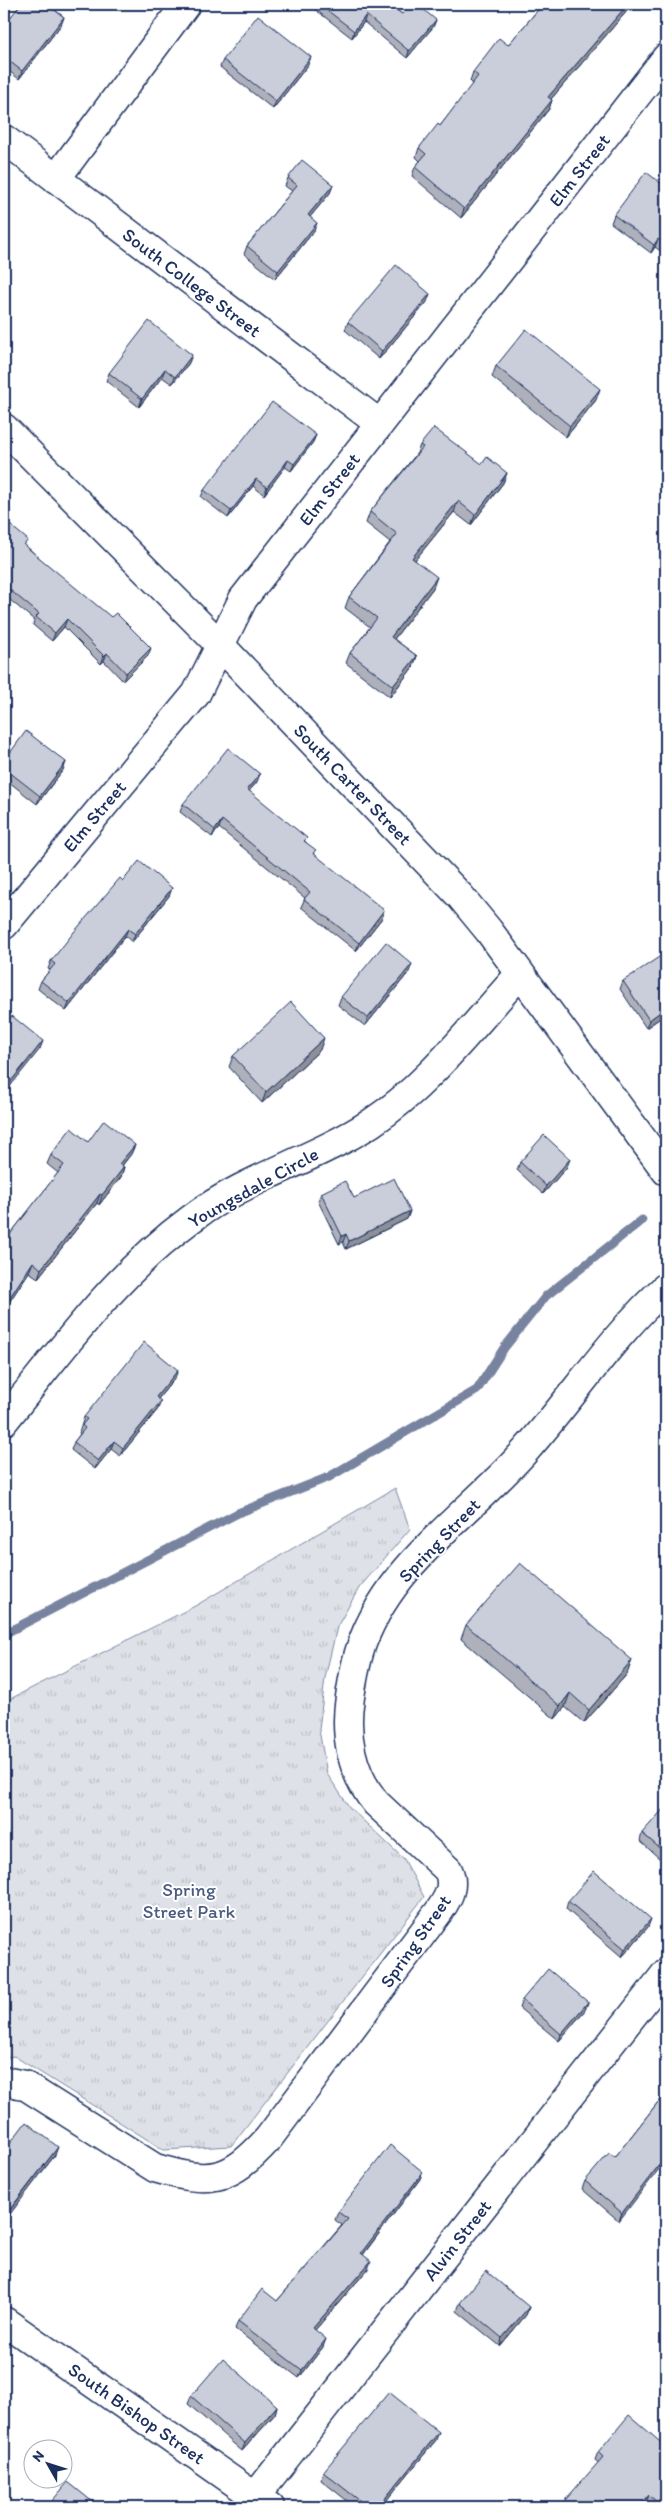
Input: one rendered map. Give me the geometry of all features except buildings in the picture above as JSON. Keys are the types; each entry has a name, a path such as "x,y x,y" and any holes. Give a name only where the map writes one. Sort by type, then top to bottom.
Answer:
{"street":[{"path":"56,179 186,4"},
{"name":"Elm Street","path":"4,925 196,694 242,599 666,58"},
{"name":"South College Street","path":"4,139 380,424"},
{"name":"South Carter Street","path":"4,428 219,644 427,860 489,931 666,1171"},
{"name":"Youngsdale Circle","path":"4,1421 100,1302 144,1258 192,1218 218,1202 344,1138 391,1109 414,1090 520,974"},
{"name":"Spring Street","path":"4,2080 24,2085 155,2168 179,2175 202,2178 228,2174 248,2160 268,2139 440,1910 451,1888 451,1878 448,1870 366,1792 354,1765 348,1710 355,1666 371,1624 383,1602 412,1564 526,1451 621,1332 666,1286"},
{"name":"Alvin Street","path":"258,2504 666,1973"},
{"name":"South Bishop Street","path":"4,2321 258,2504"}],"green space":[{"name":"Spring Street Park","path":"395,1488 410,1529 359,1588 337,1627 325,1678 319,1730 327,1774 350,1808 404,1859 424,1897 231,2146 164,2150 14,2056 4,2058 4,1702 195,1606"}],"waterway":[{"path":"4,1634 238,1513 329,1477 477,1390 504,1348 546,1296 642,1220"}]}
